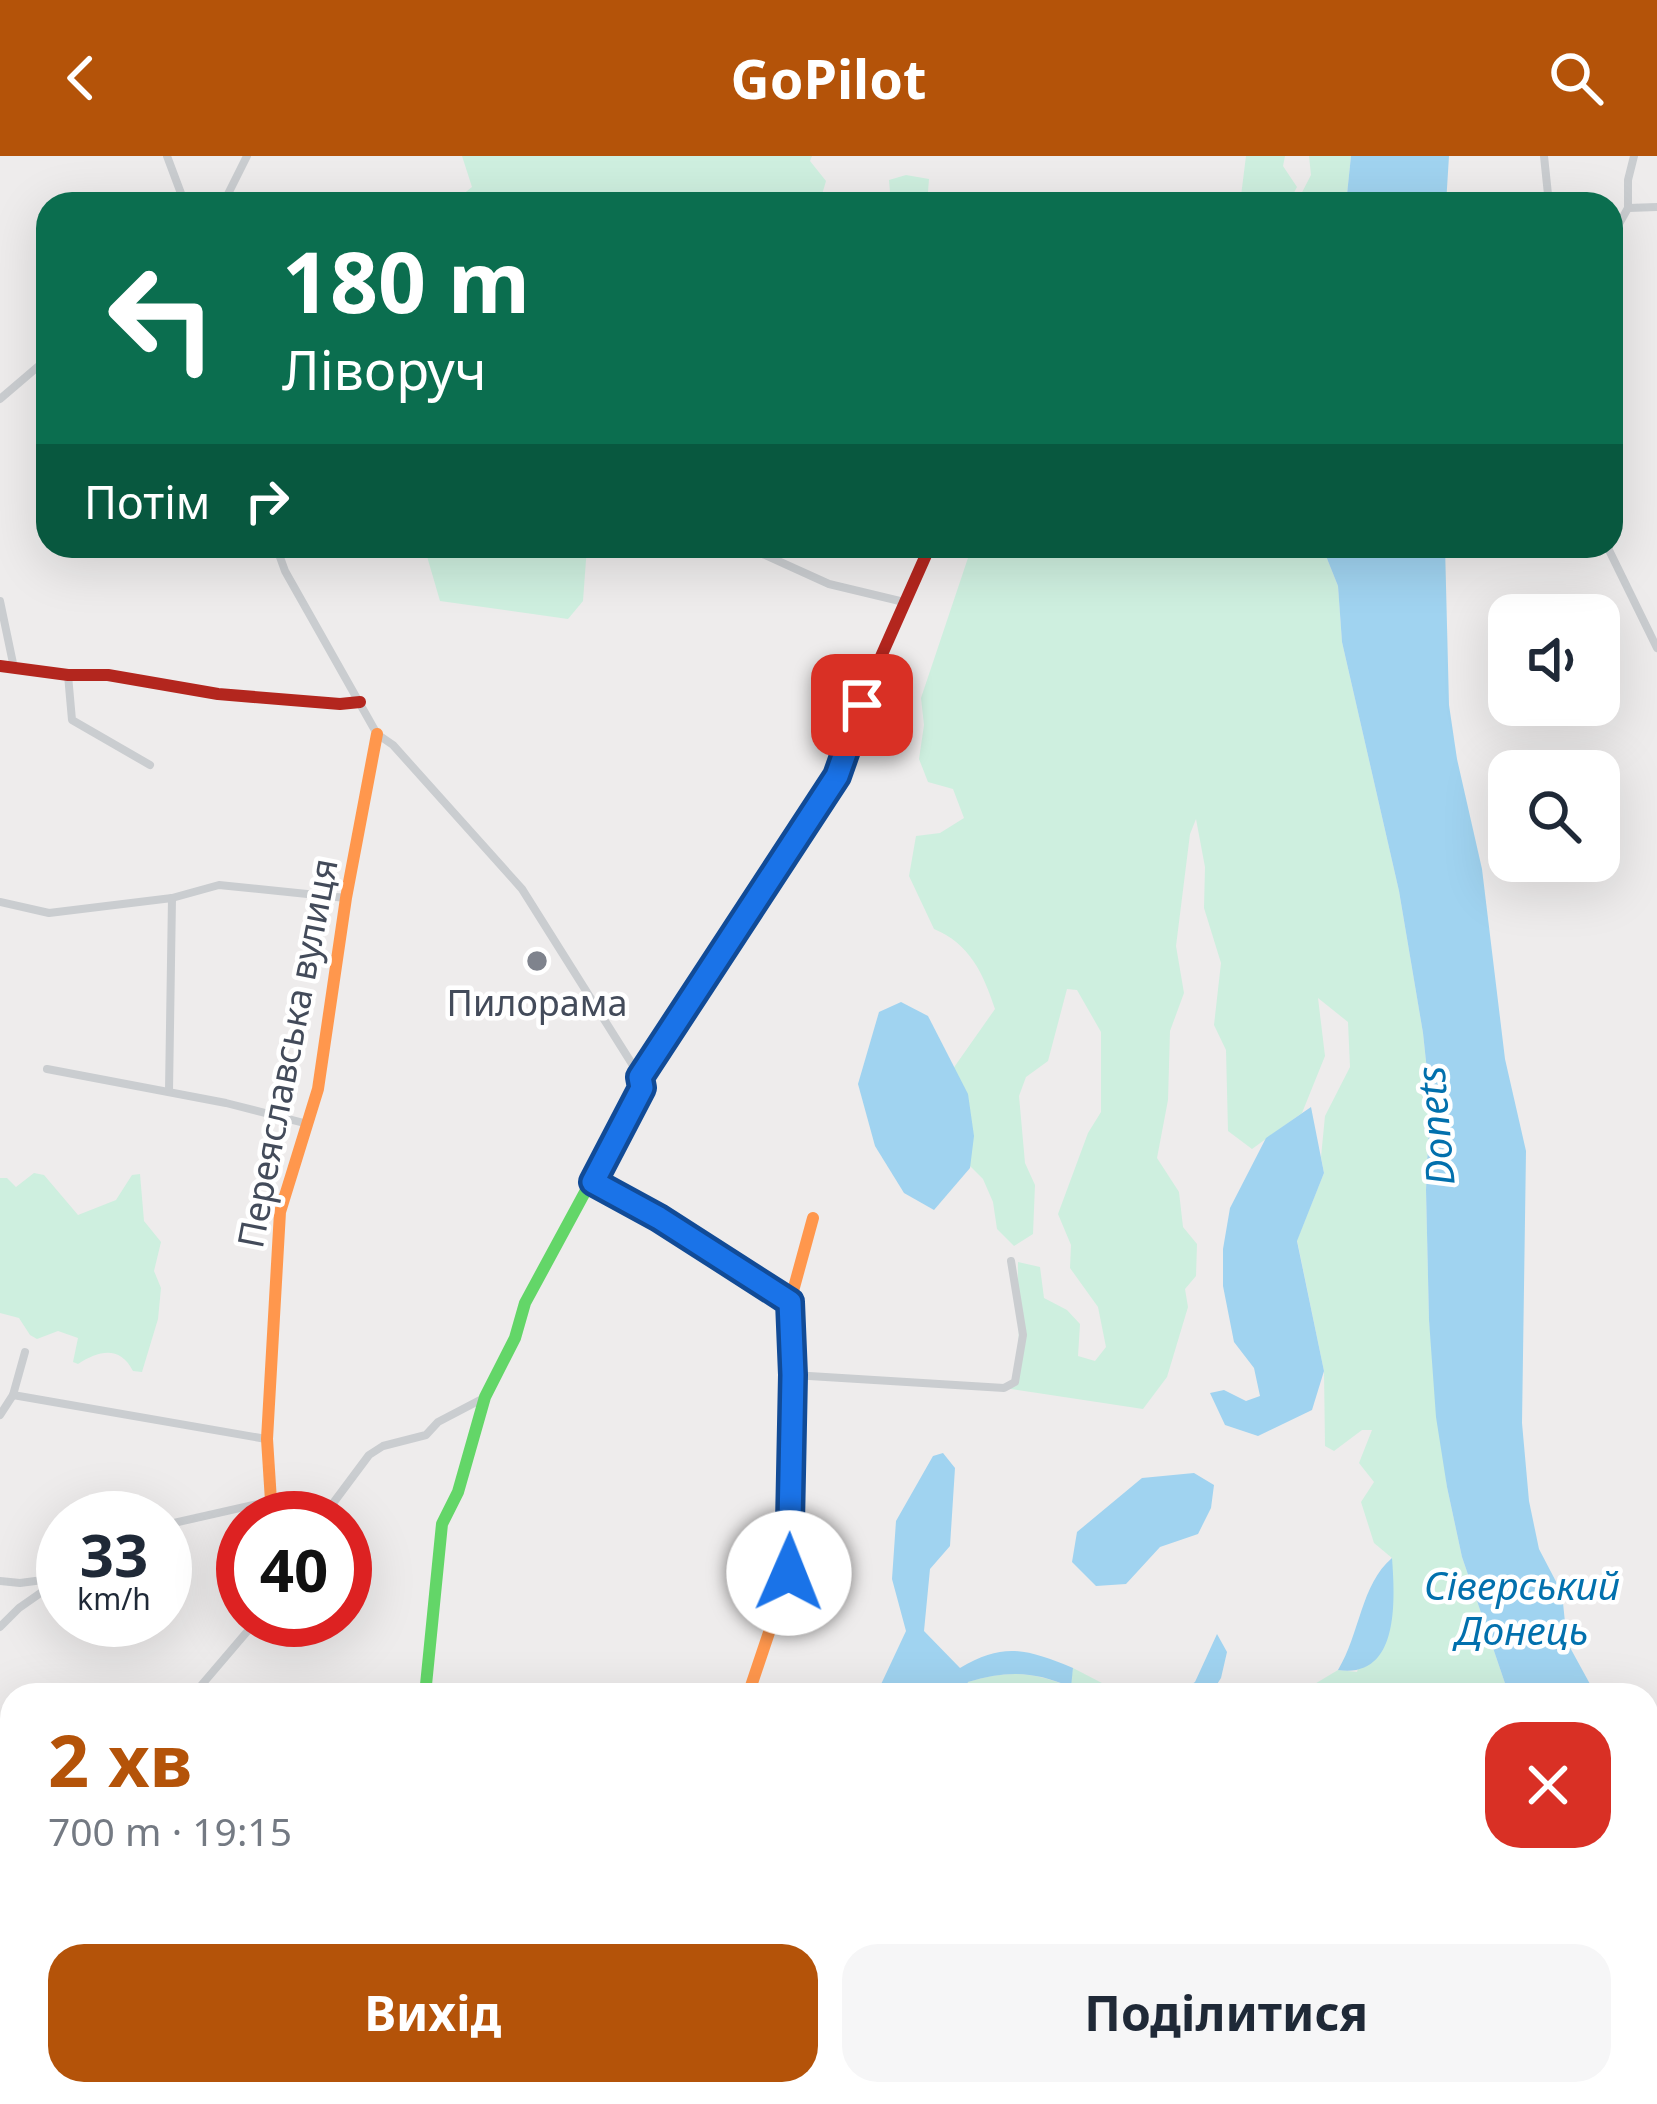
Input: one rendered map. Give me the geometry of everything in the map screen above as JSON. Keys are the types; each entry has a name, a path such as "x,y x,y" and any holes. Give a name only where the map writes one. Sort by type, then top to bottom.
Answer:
{"street":[{"path":"167,156 180,192"},
{"path":"229,192 247,156"},
{"path":"1544,156 1548,192"},
{"path":"1623,217 1634,156"},
{"path":"1628,208 1657,207"},
{"path":"0,399 36,368"},
{"path":"280,558 376,734 393,745 522,889 640,1077 642,1088 525,1303 515,1338 485,1397 458,1492 442,1524 426,1683"},
{"path":"772,558 829,584 904,602"},
{"path":"640,1077 837,776 924,558"},
{"path":"1613,558 1657,647"},
{"path":"0,601 7,668 107,675 218,694 360,702"},
{"path":"68,675 72,720 150,766"},
{"name":"Переяславська вулиця","path":"270,1491 267,1439 280,1212 318,1089 376,734"},
{"path":"0,902 49,913 172,898 219,885 346,898"},
{"path":"169,1091 172,898"},
{"path":"46,1069 169,1091 304,1123"},
{"path":"593,1182 790,1302"},
{"path":"752,1683 789,1573 790,1302 813,1218"},
{"path":"793,1375 1004,1388 1015,1382 1023,1336 1011,1261"},
{"path":"0,1415 13,1395 25,1352"},
{"path":"13,1395 267,1439"},
{"path":"342,1491 369,1455 383,1446 426,1436 438,1421 485,1397"},
{"path":"0,1581 36,1581"},
{"path":"0,1628 36,1596"},
{"path":"203,1683 234,1647"}],"green space":[{"path":"462,156 812,156 810,161 826,181 823,192 466,192 472,187"},
{"path":"1246,156 1285,156 1283,166 1297,187 1294,192 1242,192"},
{"path":"1309,156 1351,156 1347,192 1302,192 1311,175"},
{"path":"906,175 929,179 928,192 890,192 889,180"},
{"path":"427,558 586,558 583,601 568,619 440,601"},
{"path":"968,558 1327,558 1338,586 1342,642 1399,891 1423,1033 1430,1099 1429,1320 1447,1487 1462,1557 1505,1683 1316,1683 1338,1670 1357,1672 1392,1558 1374,1543 1361,1502 1374,1482 1359,1463 1372,1430 1362,1430 1334,1451 1325,1446 1324,1371 1297,1240 1324,1173 1325,1116 1350,1067 1348,1022 1318,998 1325,1056 1302,1113 1252,1149 1228,1131 1226,1050 1214,1025 1221,963 1204,908 1205,867 1196,819 1176,946 1184,993 1170,1031 1168,1100 1157,1158 1179,1192 1183,1227 1197,1244 1196,1276 1185,1289 1188,1307 1167,1377 1143,1409 1004,1388 1015,1382 1017,1366 1018,1262 1040,1267 1044,1298 1067,1310 1080,1324 1078,1356 1095,1361 1106,1347 1098,1307 1070,1268 1071,1245 1058,1214 1088,1133 1101,1112 1101,1032 1077,990 1067,989 1048,1061 1026,1077 1019,1096 1025,1163 1035,1185 1033,1234 1014,1246 997,1229 983,1179 950,1146 943,1083 995,1009 974,961 934,929 909,876 916,836 940,833 964,818 953,789 928,782 919,759 924,725 921,698"},
{"path":"34,1173 44,1175 78,1215 116,1200 132,1175 140,1174 144,1221 161,1242 154,1271 161,1288 158,1319 142,1372 133,1371 116,1354 73,1362 78,1338 58,1331 37,1339 19,1318 0,1313 0,1178 16,1187"},
{"path":"1073,1668 1102,1683 1071,1683"},
{"path":"1007,1674 1058,1683 968,1683"}],"water":[{"path":"1351,156 1449,156 1447,192 1347,192"},
{"path":"1327,558 1445,558 1449,705 1482,869 1505,1059 1526,1151 1522,1423 1529,1501 1539,1549 1562,1593 1567,1642 1589,1683 1505,1683 1462,1557 1436,1417 1426,1190 1430,1099 1423,1033 1399,891 1342,642 1338,586"},
{"path":"901,1002 928,1016 968,1094 974,1136 970,1168 934,1210 904,1193 875,1146 858,1084 879,1012"},
{"path":"1311,1107 1324,1173 1297,1241 1324,1371 1312,1410 1258,1436 1225,1425 1210,1393 1224,1390 1246,1401 1260,1396 1254,1368 1234,1342 1223,1286 1223,1249 1230,1208 1266,1138"},
{"path":"943,1453 955,1468 950,1546 930,1569 924,1631 960,1668 990,1654 1016,1651 1073,1668 1071,1683 1008,1674 968,1683 882,1683 906,1631 892,1579 896,1521 933,1456"},
{"path":"1194,1473 1214,1485 1211,1508 1198,1534 1160,1547 1126,1584 1096,1586 1072,1562 1077,1532 1142,1478"},
{"path":"1392,1558 1393,1614 1383,1650 1358,1669 1338,1670 1367,1595"},
{"path":"1217,1634 1227,1652 1221,1678 1218,1683 1195,1682"}],"traffic: fast":[{"path":"426,1683 442,1524 458,1492 485,1397 515,1338 525,1303 617,1133"}],"traffic: slow":[{"path":"270,1491 267,1439 280,1212 318,1089 346,898 377,734"},
{"path":"752,1683 789,1573 790,1302 813,1218"}],"traffic: jam":[{"path":"617,1133 642,1088 640,1077 837,776 875,670 925,558"},
{"path":"0,666 108,675 218,694 360,702"}],"place":[{"name":"Пилорама","path":"537,961"}],"route":[{"path":"789,1573 790,1302 593,1182 642,1088 640,1077 837,776 862,705"}],"water label":[{"name":"Donets","path":"1434,1126"},
{"name":"Сіверський Донець","path":"1522,1606"}]}
